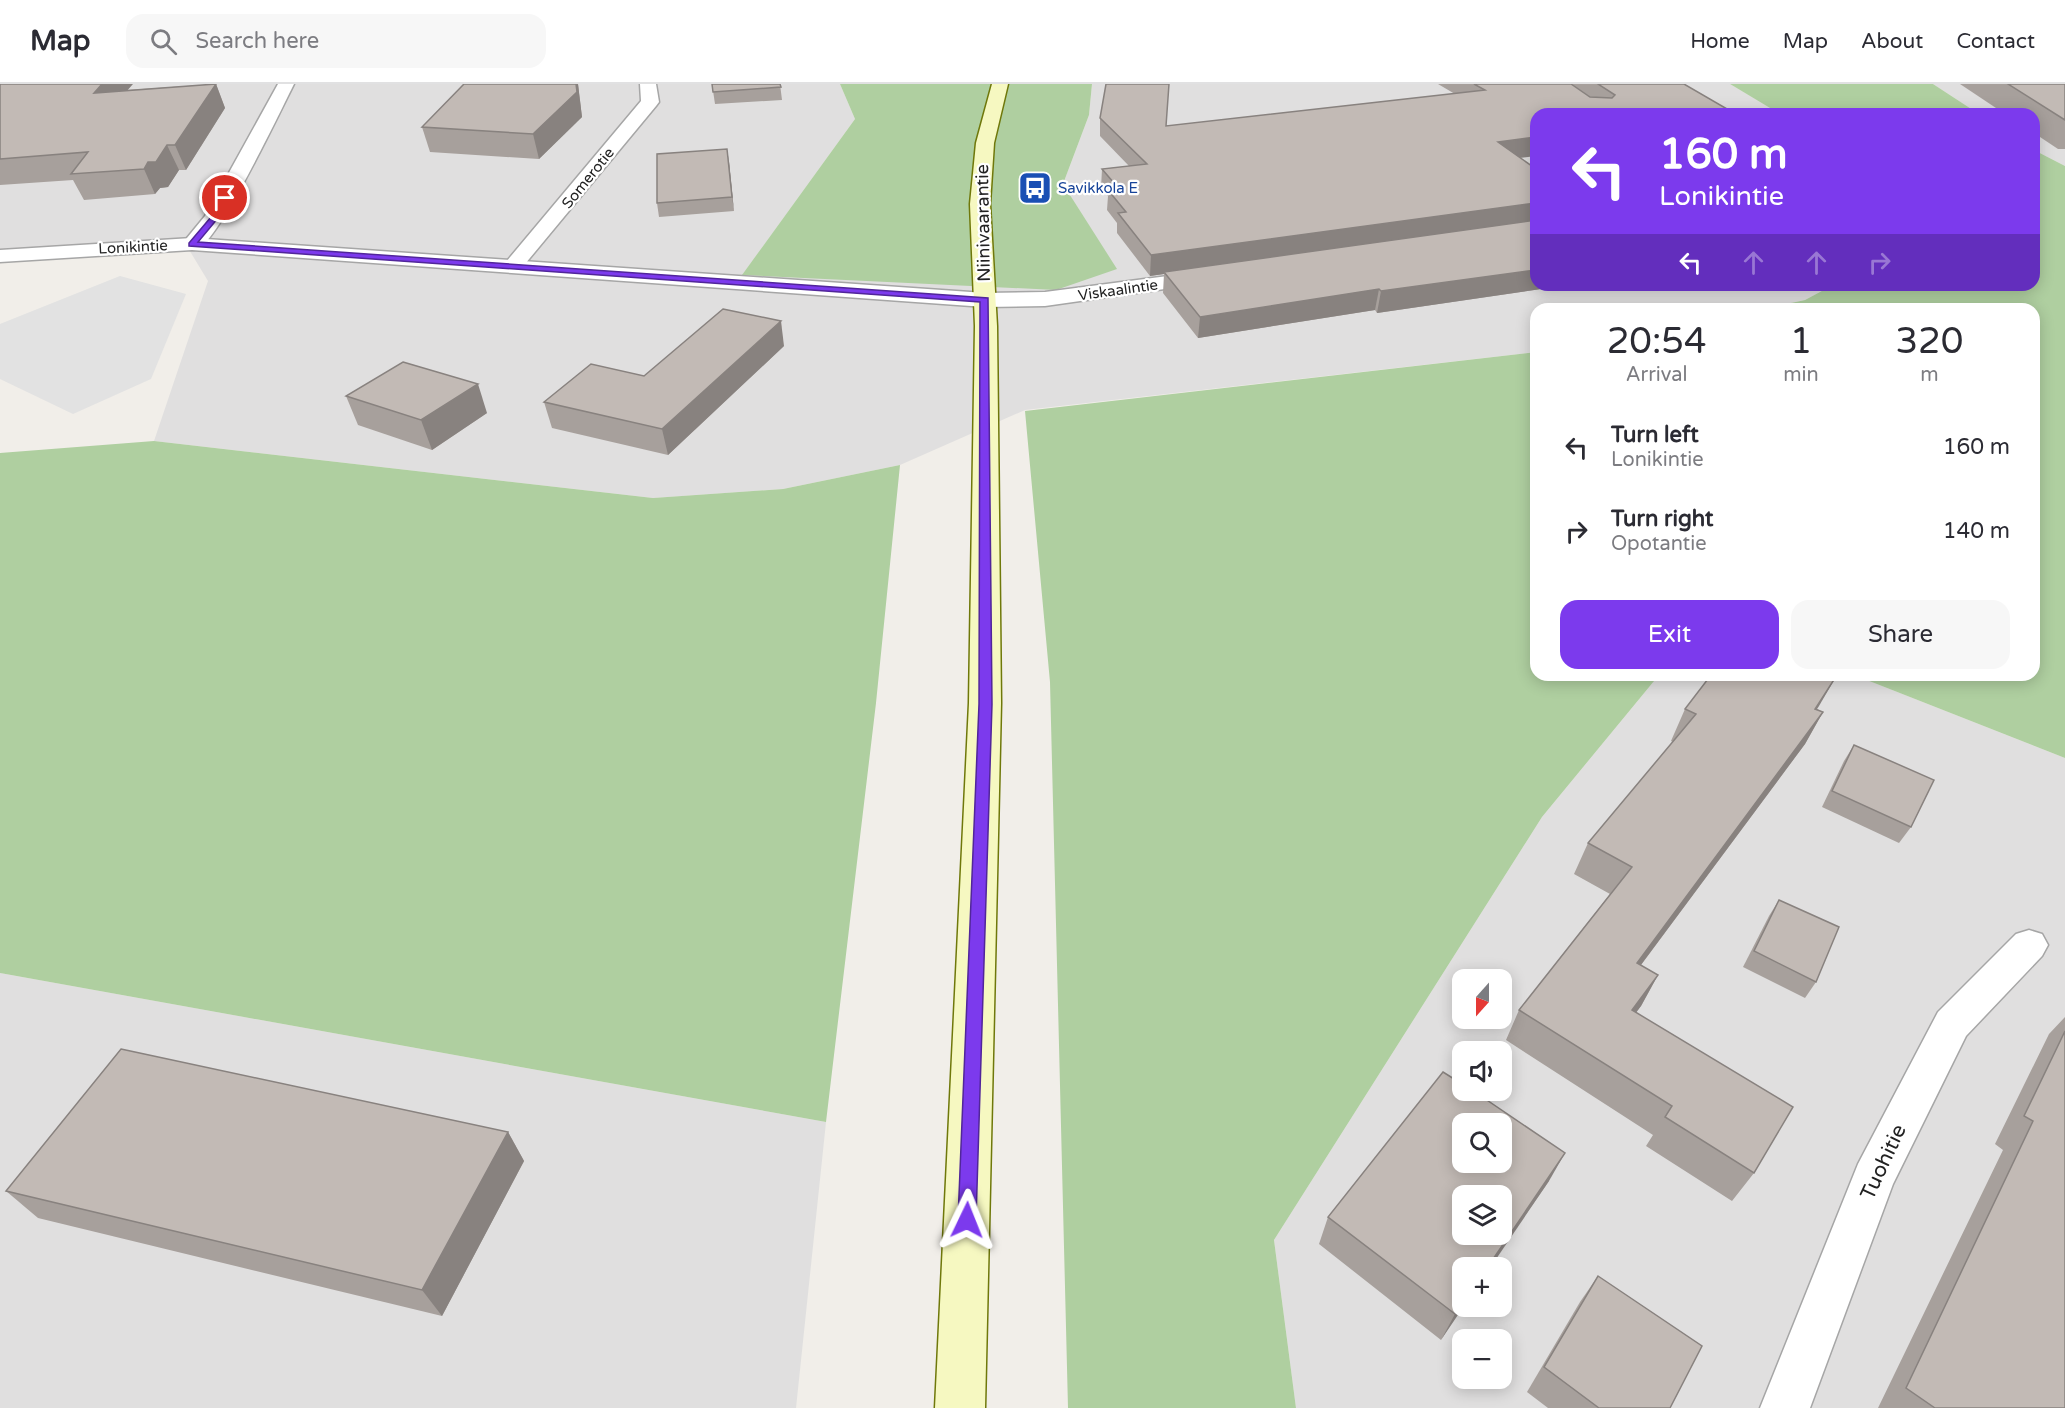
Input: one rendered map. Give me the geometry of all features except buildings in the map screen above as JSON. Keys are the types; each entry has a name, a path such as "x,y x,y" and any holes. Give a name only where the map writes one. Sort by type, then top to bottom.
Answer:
{"main road":[{"name":"Niinivaarantie","path":"960,1408 985,704 985,300 981,159 1000,84"}],"street":[{"path":"192,244 214,218 286,84"},
{"name":"Somerotie","path":"513,266 650,102 648,84"},
{"name":"Lonikintie","path":"0,256 192,244 985,300"},
{"name":"Viskaalintie","path":"985,300 1045,299 1223,275"},
{"name":"Tuohitie","path":"1785,1408 1874,1178 1947,1034 1953,1024 2029,945"}],"shaded area":[{"path":"0,84 840,84 855,119 743,274 1116,269 1063,184 1089,115 1092,84 1730,84 1770,108 1530,108 1530,291 1822,291 1805,300 1791,303 1530,303 1530,353 1025,410 900,465 783,489 653,498 154,441 208,281 188,248 0,259"},
{"path":"1933,84 2065,84 2065,166 2040,153 2040,108 1970,108"},
{"path":"120,276 186,294 151,379 73,414 0,379 0,324"},
{"path":"1654,681 1869,681 2065,758 2065,1408 1296,1408 1274,1240 1542,817"},
{"path":"0,973 826,1122 796,1408 0,1408"}],"green space":[{"path":"840,84 1092,84 1089,115 1063,184 1117,269 1056,290 742,275 855,119"},
{"path":"1730,84 1933,84 1970,108 1770,108"},
{"path":"2040,153 2065,166 2065,758 1869,681 2040,681 2040,303 1791,303 1805,300 1822,291 2040,291"},
{"path":"1530,353 1530,681 1654,681 1542,817 1274,1240 1296,1408 1068,1408 1050,682 1025,411"},
{"path":"154,441 653,498 783,489 900,465 876,703 826,1122 0,973 0,453"}],"place":[{"name":"Savikkola E","path":"1035,188"}],"route":[{"path":"225,198 214,218 192,244 985,300 985,704 967,1220"}]}
